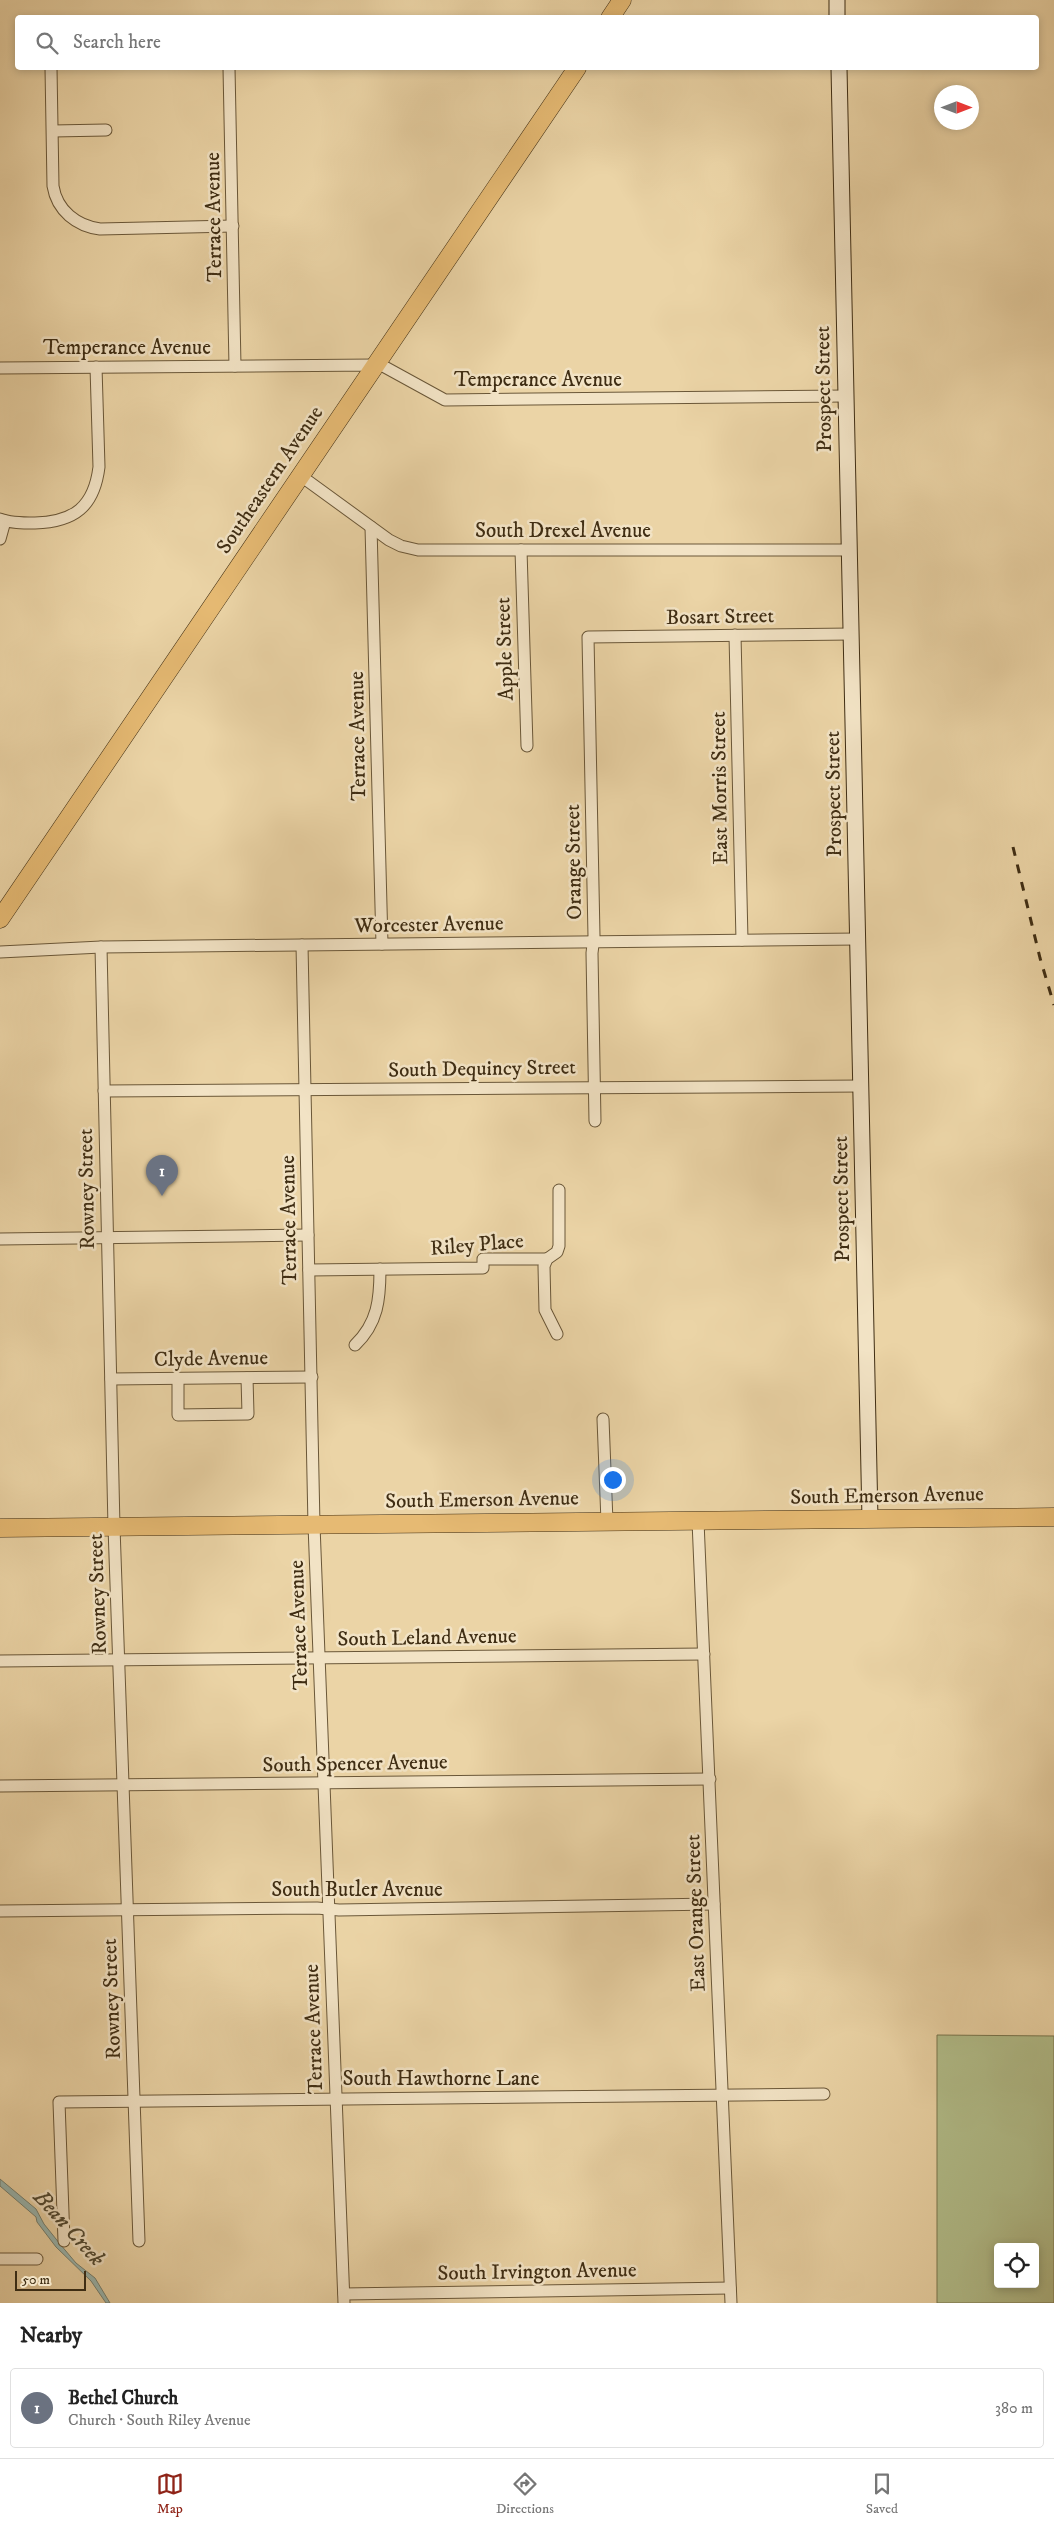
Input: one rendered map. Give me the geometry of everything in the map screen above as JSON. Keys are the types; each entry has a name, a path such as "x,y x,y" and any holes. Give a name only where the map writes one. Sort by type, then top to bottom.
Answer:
{"main road":[{"path":"612,15 622,0"},
{"path":"837,0 838,15"},
{"name":"Southeastern Avenue","path":"0,919 576,70"},
{"name":"Prospect Street","path":"838,70 852,634 870,1519"},
{"name":"South Emerson Avenue","path":"0,1528 1054,1517"}],"street":[{"path":"51,70 54,191 60,206 72,218 85,226 100,229 233,226"},
{"name":"Terrace Avenue","path":"229,70 235,366"},
{"path":"52,131 106,130"},
{"name":"Temperance Avenue","path":"0,368 375,365 382,366 444,400 846,396"},
{"path":"0,539 3,520 53,522 66,518 78,511 90,498 98,476 96,367"},
{"name":"South Drexel Avenue","path":"301,476 393,542 414,550 849,550"},
{"name":"Terrace Avenue","path":"371,527 382,944"},
{"name":"Apple Street","path":"521,550 527,746"},
{"name":"Bosart Street","path":"588,637 852,634"},
{"name":"East Morris Street","path":"735,636 742,940"},
{"name":"Orange Street","path":"588,637 595,1121"},
{"name":"Worcester Avenue","path":"0,952 101,946 858,939"},
{"name":"Terrace Avenue","path":"302,945 314,1525 344,2298"},
{"name":"Rowney Street","path":"101,946 114,1527 139,2241"},
{"name":"South Dequincy Street","path":"104,1091 861,1086"},
{"name":"Riley Place","path":"557,1334 544,1304 544,1266 547,1259 557,1252 558,1190"},
{"path":"0,1239 308,1235"},
{"name":"Riley Place","path":"309,1270 483,1268 482,1259 547,1259"},
{"path":"363,1342 379,1305 380,1269"},
{"name":"Clyde Avenue","path":"111,1379 312,1377"},
{"path":"178,1378 178,1415 248,1414 247,1378"},
{"path":"603,1419 607,1522"},
{"name":"East Orange Street","path":"698,1521 730,2303"},
{"name":"South Leland Avenue","path":"0,1661 704,1654"},
{"name":"South Spencer Avenue","path":"0,1786 710,1779"},
{"name":"South Butler Avenue","path":"0,1911 714,1904"},
{"name":"South Hawthorne Lane","path":"64,2241 59,2102 824,2094"},
{"path":"0,2259 37,2259"},
{"name":"South Irvington Avenue","path":"344,2298 730,2288"}],"green space":[{"path":"937,2035 1054,2036 1054,2303 937,2303"}],"water":[{"path":"0,2179 36,2209 44,2224 76,2263 95,2278 110,2303 106,2303 91,2281 56,2247 37,2222 36,2217 0,2186"}],"railway":[{"path":"1013,847 1040,958 1054,1005"}],"place":[{"name":"Bethel Church","path":"162,1196"}],"water label":[{"name":"Bean Creek","path":"69,2228"}]}
